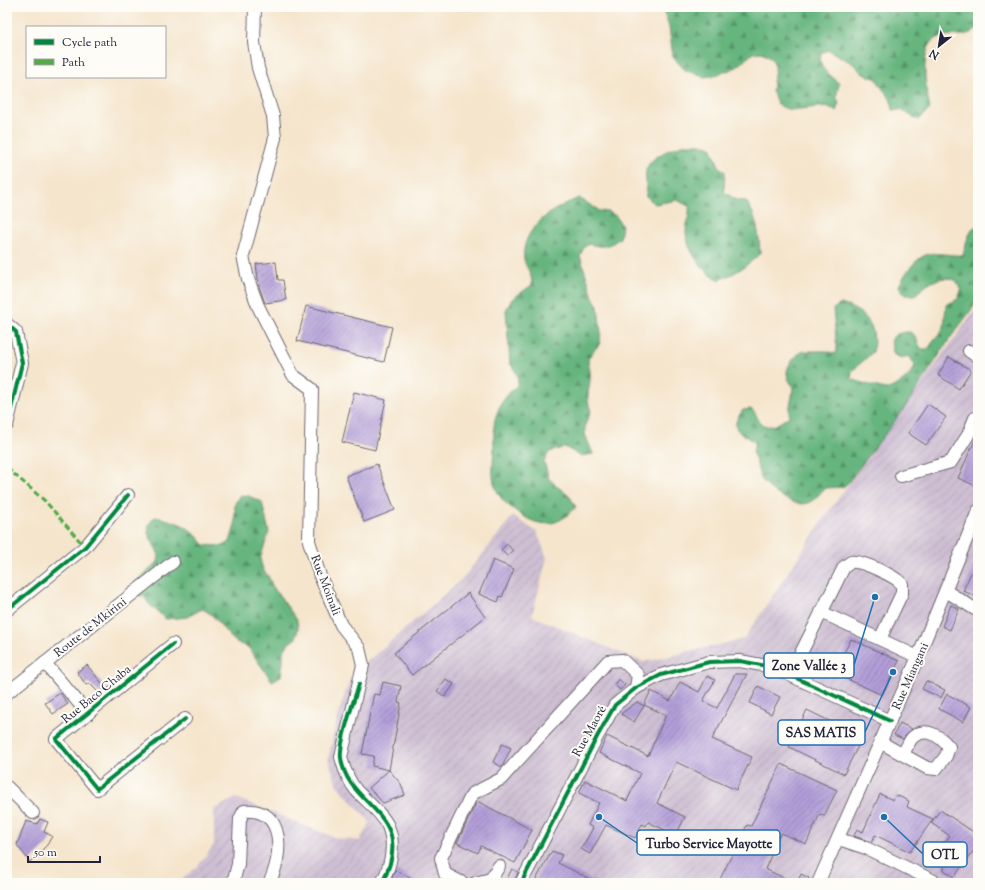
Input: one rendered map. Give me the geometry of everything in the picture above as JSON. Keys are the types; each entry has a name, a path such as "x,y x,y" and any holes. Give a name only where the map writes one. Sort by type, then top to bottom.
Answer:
{"street":[{"name":"Rue Moinali","path":"255,7 254,42 258,68 273,116 275,138 243,256 248,279 258,306 293,375 312,390 309,541 320,576 341,625 359,648 363,665 343,743 341,757 345,772 356,789 387,824 392,853 388,870 382,883"},
{"path":"7,324 16,332 22,363 7,425"},
{"path":"901,476 951,462 968,435 975,418 978,419"},
{"path":"7,610 85,547 128,495"},
{"name":"Rue Miangani","path":"818,883 839,839 918,657 978,511"},
{"path":"790,675 821,612 847,564 855,561 861,562 900,581 903,588 880,639"},
{"name":"Route de Mkirini","path":"7,693 173,562"},
{"path":"946,591 978,611"},
{"path":"821,612 918,657"},
{"name":"Rue Baco Chaba","path":"173,644 56,739 97,788 185,720"},
{"path":"463,883 445,874 441,858 472,794 501,779 608,662 622,660 638,675 636,688"},
{"name":"Rue Maoré","path":"521,883 615,705 636,688 661,675 709,662 740,661 772,666 890,721"},
{"path":"45,663 88,714"},
{"path":"880,742 903,754"},
{"path":"7,787 33,813"},
{"path":"233,883 238,864 240,819 244,811 254,810 269,817 276,828 279,849 274,873 269,883"},
{"path":"839,839 866,848 938,883"},
{"path":"474,883 491,879 499,866"}],"shaded area":[{"path":"978,306 978,883 178,883 198,866 214,845 214,809 236,798 336,838 360,841 370,822 337,785 328,759 339,712 351,676 464,577 513,516 537,532 547,558 532,616 643,662 744,639 822,521"}],"green space":[{"path":"662,7 978,7 978,28 968,34 940,37 933,41 928,49 925,59 927,92 930,109 919,120 901,110 893,110 889,96 879,84 877,79 863,74 852,63 828,50 821,53 821,64 825,71 839,84 836,97 839,102 836,111 827,106 790,110 778,105 772,91 775,66 772,58 762,52 753,53 737,67 714,76 703,77 685,70 673,57 669,27"},
{"path":"686,144 701,144 711,147 719,166 725,172 724,192 736,200 746,201 753,213 757,226 760,253 740,269 729,276 718,280 701,266 689,245 686,231 689,206 677,200 655,204 646,196 646,171 651,161 662,153"},
{"path":"579,198 600,211 609,212 616,216 622,226 620,238 616,241 605,246 589,244 584,247 580,256 593,297 598,306 601,333 599,345 588,359 590,379 588,398 591,411 585,425 585,434 593,454 580,456 565,447 549,452 544,462 549,479 570,497 576,507 561,519 547,524 532,521 524,517 505,502 497,491 493,479 494,428 495,418 499,408 510,392 518,384 517,374 510,363 506,310 512,299 532,285 531,277 524,259 524,248 533,228 541,220 560,207"},
{"path":"978,226 978,301 951,337 905,407 848,483 843,487 825,488 812,501 803,504 783,498 771,489 762,480 759,474 753,454 755,442 741,433 736,427 738,417 743,410 751,409 760,422 767,426 775,425 789,416 793,390 788,378 787,370 793,360 802,351 826,351 836,354 837,349 833,309 841,304 858,311 864,316 871,327 873,334 873,352 852,371 851,379 885,389 896,386 904,380 914,369 915,365 909,356 901,358 894,355 891,345 893,338 899,333 910,332 915,336 921,349 928,349 944,327 946,305 958,299 961,291 957,281 945,278 934,281 915,295 905,295 899,286 910,267 923,256 928,254 963,255 968,237 973,228"},
{"path":"241,496 249,496 262,502 269,532 260,559 263,570 268,576 273,587 297,620 298,628 296,638 288,644 283,653 281,676 272,681 248,647 234,640 209,613 202,609 187,617 166,619 149,604 144,596 139,596 132,588 133,584 158,562 159,555 148,533 149,524 155,517 170,520 183,525 194,533 204,545 221,546 230,542 235,525 235,503"}],"building":[{"path":"276,262 278,280 283,280 286,300 265,303 259,286 256,264"},
{"path":"306,306 392,327 384,362 297,341"},
{"path":"949,357 971,370 959,389 938,375"},
{"path":"354,392 386,400 375,450 342,442"},
{"path":"928,404 946,417 926,445 908,433"},
{"path":"978,433 978,481 976,486 958,478"},
{"path":"377,464 395,510 364,522 346,476"},
{"path":"507,544 513,551 507,556 501,550"},
{"path":"978,557 978,597 963,591"},
{"path":"493,560 514,569 502,597 500,596 498,602 479,594"},
{"path":"468,593 485,617 412,675 394,653"},
{"path":"951,605 959,609 950,630 942,626"},
{"path":"851,639 899,661 882,695 834,673"},
{"path":"87,665 105,687 99,693 89,683 86,685 77,672"},
{"path":"735,674 747,674 712,739 752,757 736,790 676,762 657,803 685,817 676,835 648,822 646,826 642,824 635,838 606,825 590,854 581,849 593,828 588,825 599,803 579,793 585,780 627,801 640,773 599,753 607,736 648,756 666,715 644,705 651,691 670,701 680,682 699,692 707,676 715,680 703,701 717,708"},
{"path":"446,679 454,684 445,697 437,691"},
{"path":"619,679 625,685 620,690 614,684"},
{"path":"926,681 945,690 941,698 922,689"},
{"path":"383,682 401,686 398,702 401,703 389,770 372,766 374,756 362,754 374,694 380,695"},
{"path":"758,686 780,697 771,714 750,703"},
{"path":"60,693 68,704 53,714 45,703"},
{"path":"947,694 971,707 963,722 939,709"},
{"path":"637,702 644,706 634,722 621,714"},
{"path":"807,710 854,733 851,738 860,742 844,774 789,747"},
{"path":"900,723 912,729 903,739 894,735"},
{"path":"502,744 511,748 502,767 493,762"},
{"path":"781,764 837,790 824,816 820,814 806,844 781,833 765,869 795,883 718,883 747,825 751,826"},
{"path":"389,770 401,784 405,795 383,803 369,788"},
{"path":"880,794 893,800 896,795 909,801 907,807 933,819 910,852 875,835 872,842 854,836 857,829 863,832"},
{"path":"477,801 532,830 515,863 481,846 478,853 457,843"},
{"path":"940,810 978,835 978,845 954,877 944,870 944,865 934,859 950,836 931,823"},
{"path":"40,819 48,822 44,832 52,836 47,845 30,862 17,845 26,821 37,824"},
{"path":"552,851 562,855 558,863 598,883 534,883"},
{"path":"512,869 518,872 514,883 505,883"},
{"path":"395,870 421,883 390,883"},
{"path":"801,874 809,878 807,883 797,883"}],"marked path":[{"path":"7,468 45,501 85,547"}],"cycle path":[{"path":"7,324 16,332 22,363 7,425"},
{"path":"7,610 85,547 128,495"},
{"path":"173,644 56,739 97,789 185,719"},
{"path":"521,883 615,705 636,688 661,675 709,662 740,661 772,667 890,721"},
{"path":"359,684 344,732 341,758 346,775 355,789 378,813 387,825 392,841 391,859 382,883"}],"place":[{"name":"Zone Vallée 3","path":"875,597"},
{"name":"SAS MATIS","path":"893,672"},
{"name":"Turbo Service Mayotte","path":"599,817"},
{"name":"OTL","path":"884,817"}]}
